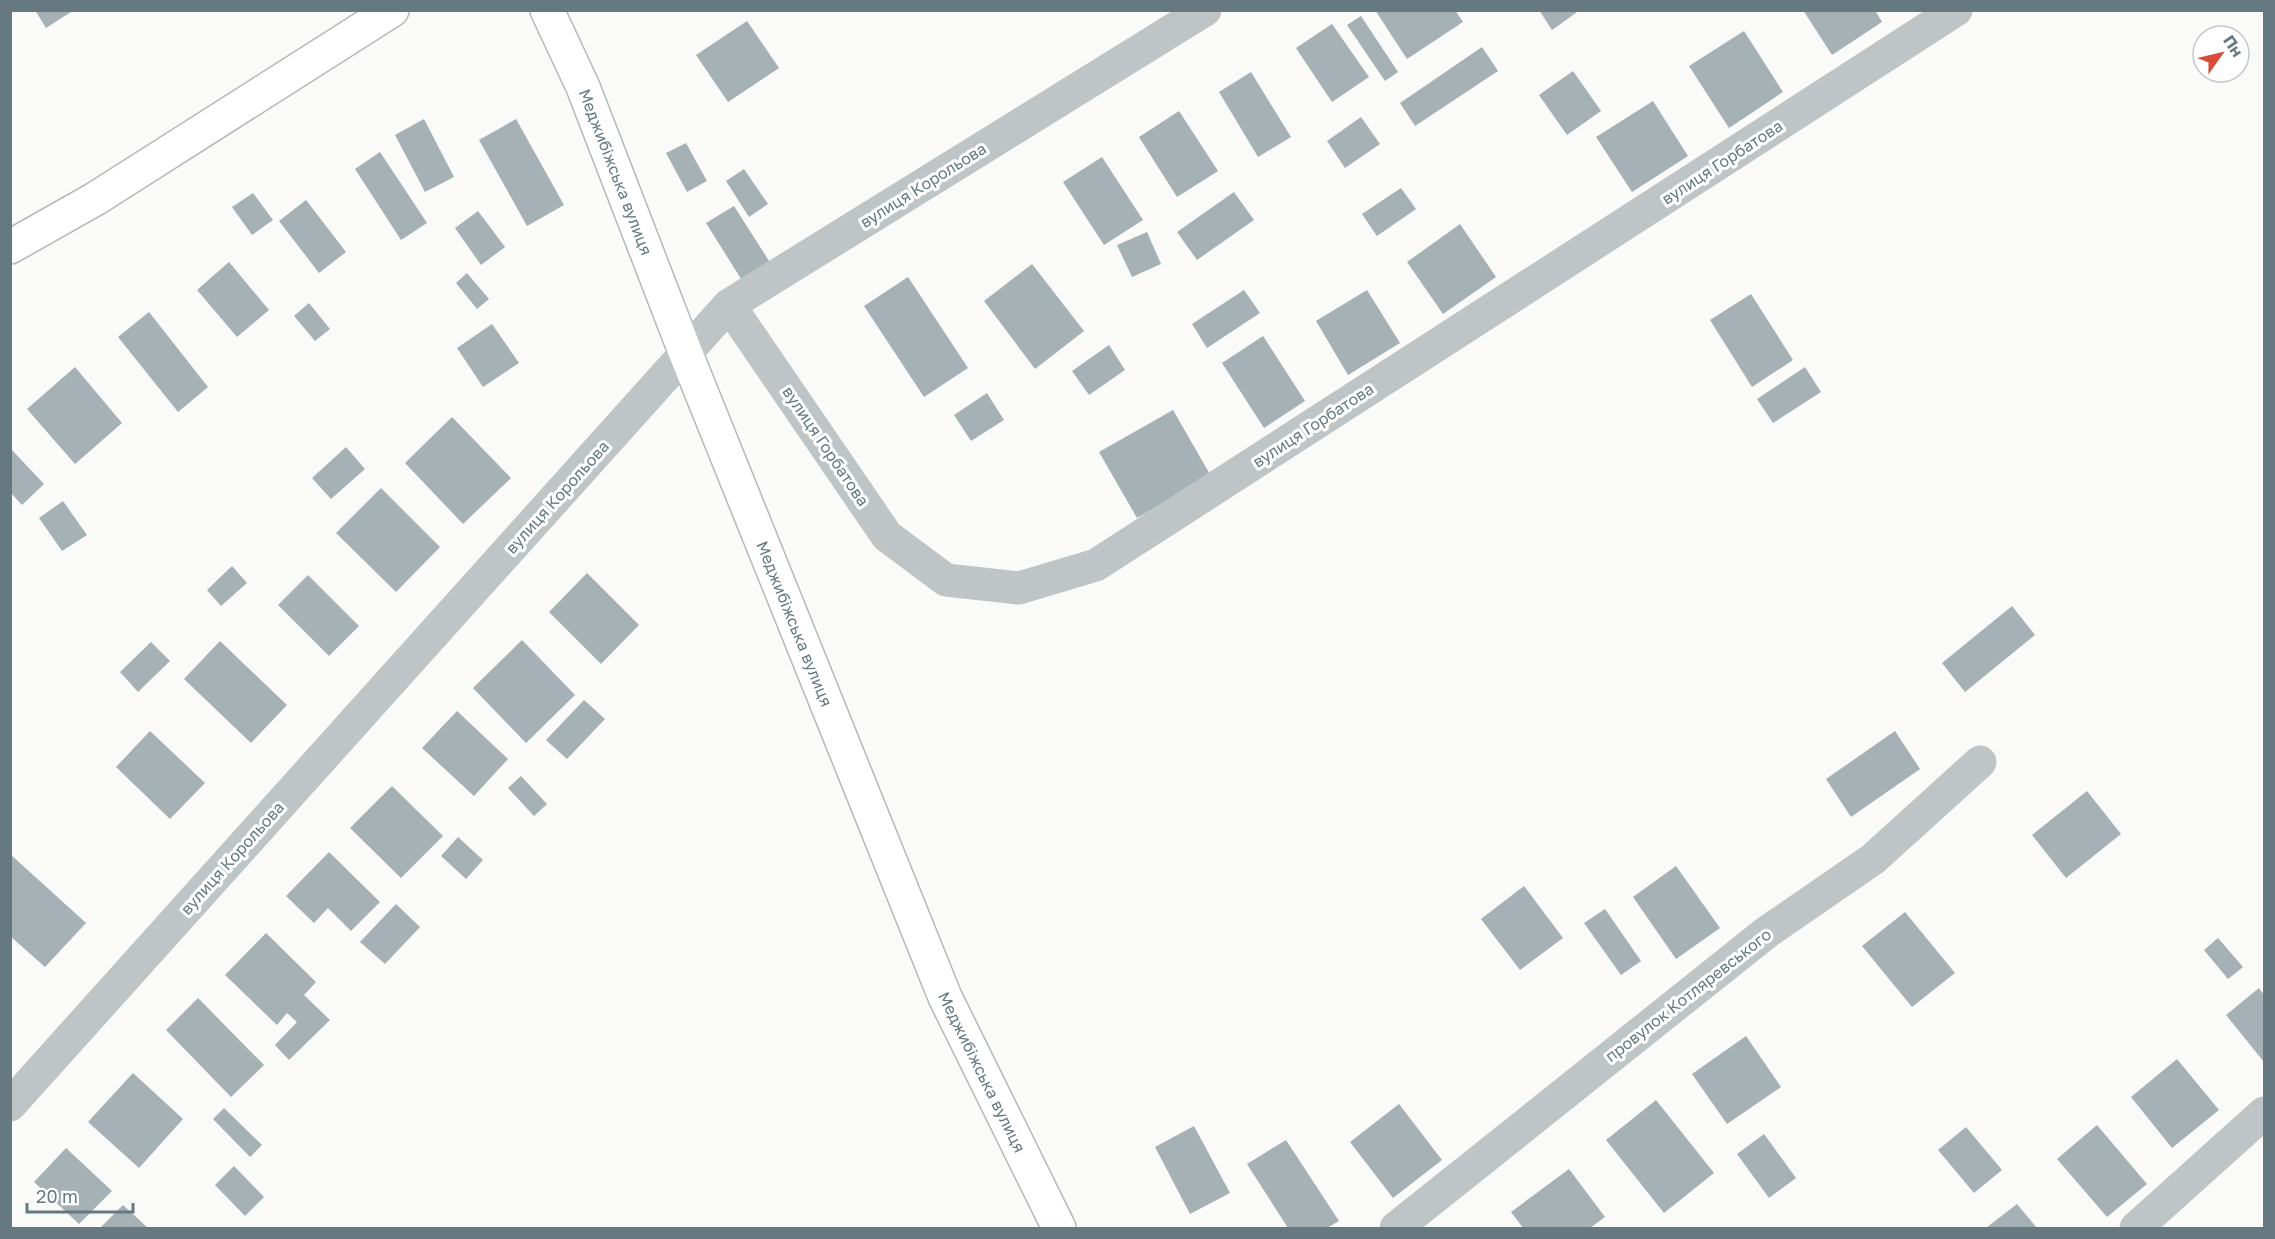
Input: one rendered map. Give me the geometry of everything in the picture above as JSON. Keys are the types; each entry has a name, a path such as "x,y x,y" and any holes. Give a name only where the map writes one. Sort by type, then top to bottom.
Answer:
{"main road":[{"path":"10,247 95,199 392,10"},
{"name":"Меджибіжська вулиця","path":"547,10 583,87 686,354 945,997 1059,1228"}],"street":[{"name":"вулиця Корольова","path":"10,1105 729,305 1205,10"},
{"name":"вулиця Горбатова","path":"729,305 887,536 946,580 1019,588 1096,565 1956,10"},
{"name":"провулок Котляревського","path":"1396,1228 1767,932 1873,859 1980,762"},
{"path":"2136,1228 2265,1113"}],"building":[{"path":"35,10 74,10 46,28"},
{"path":"1375,10 1455,10 1463,22 1407,59"},
{"path":"1539,10 1580,10 1552,30"},
{"path":"1803,10 1875,10 1882,22 1832,55"},
{"path":"1361,16 1398,72 1385,81 1347,25"},
{"path":"747,21 779,68 728,102 696,55"},
{"path":"1332,24 1369,77 1332,102 1296,48"},
{"path":"1744,31 1783,92 1729,128 1689,66"},
{"path":"1482,47 1498,71 1415,126 1400,103"},
{"path":"1573,71 1601,111 1567,135 1539,95"},
{"path":"1251,72 1291,137 1258,157 1219,92"},
{"path":"1653,101 1688,156 1632,192 1596,137"},
{"path":"1179,111 1218,171 1177,197 1139,137"},
{"path":"1361,117 1380,144 1345,168 1327,141"},
{"path":"424,119 454,177 425,192 395,135"},
{"path":"516,119 564,205 527,226 479,140"},
{"path":"686,143 707,181 687,192 666,153"},
{"path":"380,152 427,223 401,240 355,169"},
{"path":"1102,157 1143,220 1104,245 1063,182"},
{"path":"744,169 768,204 749,217 726,181"},
{"path":"1401,188 1416,209 1377,236 1362,214"},
{"path":"1234,192 1254,220 1197,260 1177,232"},
{"path":"253,193 273,220 252,235 232,207"},
{"path":"306,200 346,252 319,273 279,221"},
{"path":"734,206 771,264 743,282 706,223"},
{"path":"478,211 505,247 481,265 455,228"},
{"path":"1460,224 1496,277 1443,314 1407,262"},
{"path":"1147,232 1161,264 1132,277 1117,245"},
{"path":"229,262 269,310 237,337 197,290"},
{"path":"1032,264 1084,331 1035,369 984,301"},
{"path":"467,273 489,299 477,309 456,283"},
{"path":"908,277 968,368 924,397 864,306"},
{"path":"1244,290 1260,313 1207,348 1192,324"},
{"path":"1367,290 1400,343 1348,375 1316,321"},
{"path":"1751,294 1793,360 1752,387 1710,320"},
{"path":"309,303 330,329 315,341 294,316"},
{"path":"149,312 208,387 178,412 118,337"},
{"path":"492,324 519,363 483,387 457,348"},
{"path":"1263,336 1305,401 1264,428 1222,363"},
{"path":"1109,345 1125,370 1089,395 1072,371"},
{"path":"75,367 122,423 75,464 27,409"},
{"path":"1805,367 1821,392 1773,423 1757,399"},
{"path":"987,393 1004,420 971,441 954,415"},
{"path":"1173,410 1211,476 1137,518 1099,452"},
{"path":"452,417 511,478 463,524 405,463"},
{"path":"346,447 365,469 331,499 312,478"},
{"path":"10,448 44,484 22,505 10,492"},
{"path":"381,488 440,547 396,592 336,533"},
{"path":"63,501 87,535 62,551 39,518"},
{"path":"232,566 247,583 221,606 207,590"},
{"path":"587,573 639,625 601,664 549,612"},
{"path":"308,575 359,626 329,656 278,605"},
{"path":"2012,606 2035,635 1965,692 1942,663"},
{"path":"522,640 575,695 526,743 473,688"},
{"path":"220,641 287,705 251,743 184,679"},
{"path":"151,642 170,661 138,692 120,672"},
{"path":"584,700 605,719 567,759 546,740"},
{"path":"457,711 508,759 474,796 422,748"},
{"path":"150,731 205,783 170,819 116,767"},
{"path":"1895,731 1920,769 1851,817 1826,779"},
{"path":"521,776 547,804 534,816 508,788"},
{"path":"392,786 443,836 401,878 350,828"},
{"path":"2087,791 2121,834 2066,878 2032,835"},
{"path":"458,837 483,860 466,879 441,856"},
{"path":"329,852 380,902 351,931 328,908 314,923 286,896"},
{"path":"10,854 86,923 45,967 10,936"},
{"path":"1676,866 1720,928 1676,959 1633,897"},
{"path":"1524,886 1563,938 1520,970 1481,919"},
{"path":"396,904 420,927 385,964 360,942"},
{"path":"1605,909 1641,961 1621,975 1584,923"},
{"path":"1905,912 1955,973 1912,1007 1862,946"},
{"path":"266,933 316,982 304,995 330,1020 289,1060 275,1045 297,1022 287,1013 277,1025 225,975"},
{"path":"2218,938 2243,967 2228,979 2204,950"},
{"path":"2259,988 2264,995 2264,1062 2226,1015"},
{"path":"198,998 264,1065 231,1097 166,1030"},
{"path":"1746,1036 1781,1087 1727,1124 1692,1074"},
{"path":"2177,1059 2219,1110 2172,1148 2131,1097"},
{"path":"133,1073 183,1119 139,1168 88,1122"},
{"path":"1656,1100 1714,1173 1664,1213 1606,1140"},
{"path":"1399,1104 1442,1160 1393,1198 1350,1142"},
{"path":"224,1108 262,1145 250,1157 213,1119"},
{"path":"2097,1125 2147,1184 2107,1217 2057,1159"},
{"path":"1194,1126 1230,1193 1190,1214 1155,1147"},
{"path":"1966,1127 2002,1170 1974,1193 1938,1150"},
{"path":"1764,1134 1796,1178 1769,1198 1737,1154"},
{"path":"1286,1140 1339,1221 1327,1228 1288,1228 1247,1164"},
{"path":"66,1148 112,1191 79,1224 34,1182"},
{"path":"234,1166 264,1197 245,1216 215,1185"},
{"path":"1569,1169 1605,1217 1590,1228 1523,1228 1511,1212"},
{"path":"2017,1204 2037,1228 1986,1228"},
{"path":"123,1205 148,1228 100,1228"}]}
